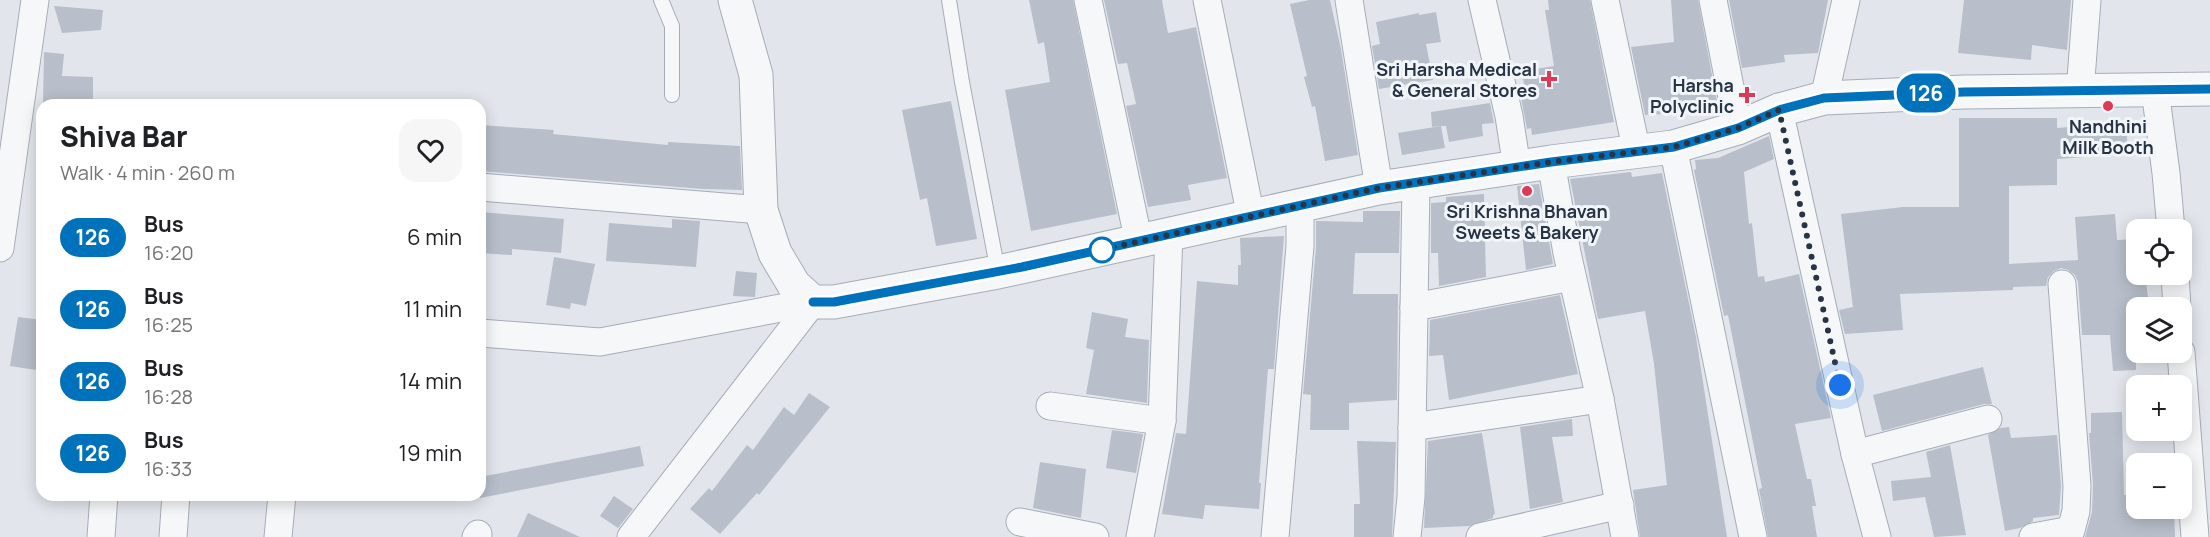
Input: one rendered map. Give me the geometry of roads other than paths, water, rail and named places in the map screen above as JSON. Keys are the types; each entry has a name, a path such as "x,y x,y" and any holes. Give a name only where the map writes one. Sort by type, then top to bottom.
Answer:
{"street":[{"path":"0,248 6,158 35,0"},
{"path":"735,0 756,75 761,210 775,253 794,285 813,302"},
{"path":"1088,0 1154,238 1162,421 1140,537"},
{"path":"1207,0 1251,217"},
{"path":"1349,0 1379,188"},
{"path":"1482,0 1509,116 1516,168"},
{"path":"1605,0 1636,153"},
{"path":"1713,0 1738,128"},
{"path":"1824,98 1846,0"},
{"path":"2080,92 2087,0"},
{"path":"486,333 600,342 813,302 834,302 998,272 1379,188 1551,162 1674,147 1738,128 1779,110 1824,98 1964,92 2210,89"},
{"path":"2155,90 2170,219"},
{"path":"1779,110 1855,454 1876,537"},
{"path":"1674,147 1753,537"},
{"path":"1551,162 1572,277 1600,399 1625,537"},
{"path":"1407,537 1411,497 1413,427 1416,184"},
{"path":"486,187 761,210"},
{"path":"1275,537 1300,246 1300,205"},
{"path":"1414,307 1572,277"},
{"path":"2033,537 2071,530 2076,511 2077,486 2062,284"},
{"path":"631,537 813,302"},
{"path":"2182,363 2195,537"},
{"path":"1413,427 1600,399"},
{"path":"1050,406 1162,421"},
{"path":"1855,454 1988,419"},
{"path":"101,537 104,501"},
{"path":"173,537 176,501"},
{"path":"278,537 281,501"},
{"path":"1480,537 1620,505"},
{"path":"1020,522 1095,537"}],"lane":[{"path":"661,0 672,26 672,94"},
{"path":"949,0 998,272"}],"place":[{"name":"Sri Harsha Medical & General Stores","path":"1549,79"},
{"name":"Harsha Polyclinic","path":"1747,95"},
{"name":"Nandhini Milk Booth","path":"2108,106"},
{"name":"Sri Krishna Bhavan Sweets & Bakery","path":"1527,191"}]}
